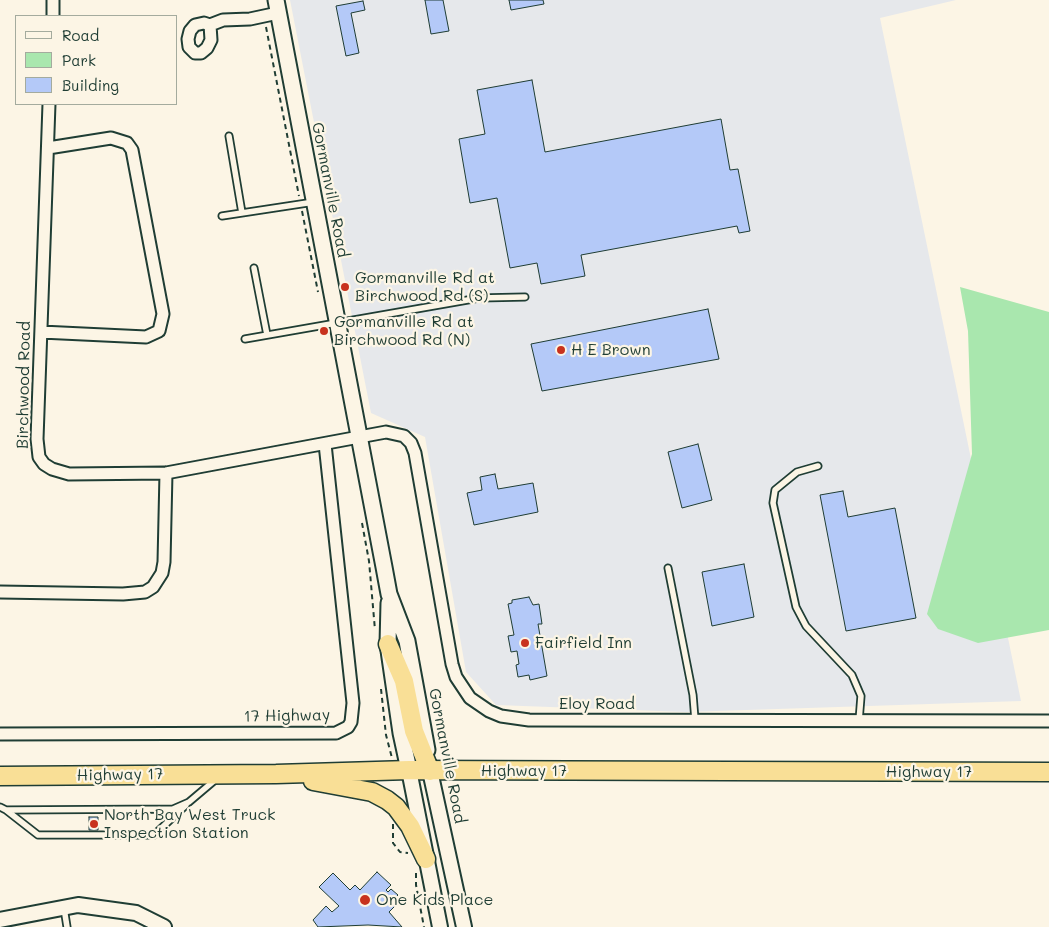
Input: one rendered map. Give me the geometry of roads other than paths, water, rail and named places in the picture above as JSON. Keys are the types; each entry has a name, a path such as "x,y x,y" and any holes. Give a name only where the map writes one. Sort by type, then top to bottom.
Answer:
{"highway":[{"path":"382,641 404,681 414,731 430,771"},
{"name":"Highway 17","path":"0,776 403,771 1049,772"},
{"path":"276,774 372,792 387,800 396,807 410,826 426,859"}],"main road":[{"name":"Gormanville Road","path":"273,10 308,203 337,322 389,594 407,642 430,771"},
{"name":"Gormanville Road","path":"389,594 382,641 401,733 403,771"}],"street":[{"path":"53,0 53,15"},
{"path":"210,25 222,20 273,10"},
{"name":"Birchwood Road","path":"49,105 37,438 39,457 44,464 52,469 69,474 166,473 360,437"},
{"path":"41,332 146,337 159,331 164,314 132,150 127,143 111,138 48,148"},
{"name":"Eloy Road","path":"360,437 396,432 404,436 411,443 415,453 452,664 456,677 470,698 489,712 522,719 1049,722"},
{"name":"17 Highway","path":"0,734 336,733 348,727 351,722 353,703 325,444"},
{"path":"0,592 123,594 145,592 153,588 158,582 164,562 166,473"},
{"name":"Gormanville Road","path":"403,771 426,859 440,927"},
{"name":"Gormanville Road","path":"430,771 464,927"},
{"path":"0,920 78,905 136,913 164,927"}],"lane":[{"path":"229,136 242,213"},
{"path":"222,216 308,203"},
{"path":"254,268 266,335"},
{"path":"245,340 479,298 526,298"},
{"path":"818,466 797,472 775,490 773,503 796,606 806,626 852,675 861,696 859,721"},
{"path":"668,568 693,695 695,720"},
{"path":"3,808 38,835 154,834 221,774"},
{"path":"3,808 173,809 189,802"},
{"path":"64,908 67,927"}],"place":[{"name":"Gormanville Rd at Birchwood Rd (S)","path":"345,287"},
{"name":"Gormanville Rd at Birchwood Rd (N)","path":"324,331"},
{"name":"H E Brown","path":"561,350"},
{"name":"Fairfield Inn","path":"525,643"},
{"name":"North Bay West Truck Inspection Station","path":"94,824"},
{"name":"One Kids Place","path":"365,900"}]}
